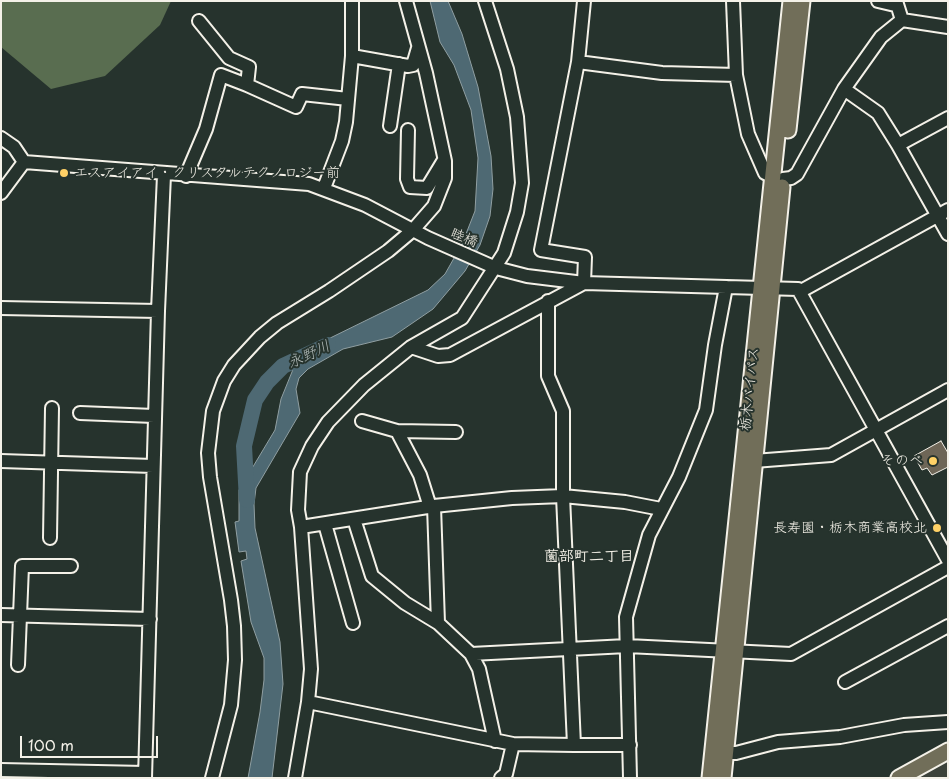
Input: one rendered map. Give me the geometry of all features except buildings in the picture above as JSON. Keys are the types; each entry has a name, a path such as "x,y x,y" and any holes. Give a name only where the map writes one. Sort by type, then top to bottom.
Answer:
{"main road":[{"name":"栃木バイパス","path":"778,178 791,1"},
{"name":"栃木バイパス","path":"723,778 719,753 728,652 778,178 802,1"},
{"name":"栃木バイパス","path":"728,652 754,461 766,288"},
{"path":"899,778 948,752"},
{"name":"栃木バイパス","path":"710,778 719,753"}],"street":[{"path":"324,188 342,141 352,56 352,1"},
{"path":"212,778 231,705 235,660 234,626 213,501 208,453 213,412 218,396 234,365 260,337 277,323 388,251 413,230 434,206 445,178 444,159 426,73 406,1"},
{"path":"295,778 308,702 310,660 301,527 298,510 300,472 312,446 328,422 350,399 411,347 462,318 493,267 504,253 517,212 522,183 522,153 518,118 507,69 485,1"},
{"path":"411,347 438,356 450,355 584,283 585,257 541,250 578,62 584,1"},
{"path":"733,1 736,75 748,134 765,173 778,178 791,178 796,174 844,89 881,37 902,20 948,27"},
{"path":"878,1 895,3 902,20"},
{"path":"199,21 228,58 249,66 248,85"},
{"path":"352,56 413,65 418,48"},
{"path":"578,62 662,73 736,75"},
{"path":"390,126 399,64"},
{"path":"186,176 206,129 221,75 296,107 302,94 348,98"},
{"path":"844,89 878,113 943,213 948,234"},
{"path":"898,145 948,118"},
{"path":"408,130 407,178 410,187 427,188 444,159"},
{"path":"1,138 14,147 24,162 1,193"},
{"name":"睦橋","path":"24,162 164,175 268,180 324,188 366,204 428,238 493,267 527,276 584,283 766,288 801,291"},
{"path":"1,770 145,775 154,416 164,175"},
{"path":"943,213 801,291 948,560"},
{"path":"630,778 626,617 644,551 661,509 679,477 706,410 714,345 726,287"},
{"path":"548,301 548,376 564,411 563,496 574,745"},
{"path":"1,308 158,311"},
{"path":"754,461 827,456 948,390"},
{"path":"50,538 52,408"},
{"path":"80,412 154,416"},
{"path":"362,421 397,431 456,432"},
{"path":"397,431 420,475 432,506 438,623"},
{"path":"1,461 153,466"},
{"path":"301,527 432,506 512,498 563,496 625,502 661,509"},
{"path":"354,520 372,576 405,603 438,623 471,654 479,669 495,741"},
{"path":"325,524 353,623"},
{"path":"18,665 22,566 71,566"},
{"path":"471,654 627,646 791,654 948,567"},
{"path":"1,615 150,619"},
{"path":"845,682 948,626"},
{"path":"308,702 512,744 630,745"},
{"path":"719,753 736,752 778,742 840,737 904,726 948,722"},
{"path":"501,778 506,774 512,744"}],"shaded area":[{"path":"948,758 948,778 910,778"}],"green space":[{"path":"1,1 171,1 160,25 105,76 51,89 1,47"}],"water":[{"path":"430,1 448,1 462,34 478,87 491,156 493,189 490,216 480,245 465,271 433,309 392,337 343,349 308,369 299,378 296,389 300,413 256,488 254,504 255,528 280,642 283,684 272,778 248,778 260,712 264,680 264,658 251,622 241,561 247,559 246,551 239,552 235,522 239,521 239,490 275,430 281,399 296,362 320,343 428,290 445,274 462,244 475,211 478,158 471,110 454,65 440,42"}],"waterway":[{"name":"永野川","path":"247,500 244,446 255,400 267,382 283,366 328,345"}],"place":[{"name":"エスアイアイ・クリスタルテクノロジー前","path":"64,173"},
{"name":"そのべ","path":"933,461"},
{"name":"長寿園・栃木商業高校北","path":"937,528"}],"district":[{"name":"薗部町二丁目","path":"589,557"}]}
